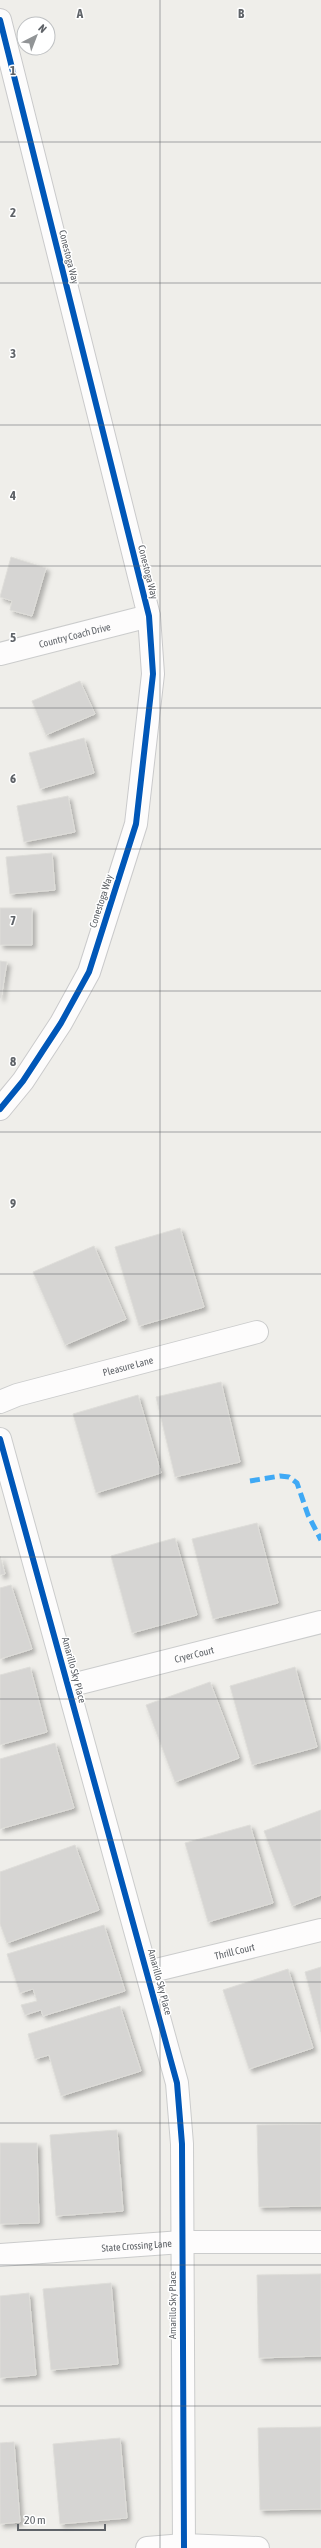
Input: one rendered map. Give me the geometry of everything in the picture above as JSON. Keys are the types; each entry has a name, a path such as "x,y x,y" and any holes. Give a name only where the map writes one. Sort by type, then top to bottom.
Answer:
{"street":[{"name":"Conestoga Way","path":"0,20 149,616 153,674 136,824 89,972 57,1029 23,1081 0,1109"},
{"name":"Country Coach Drive","path":"0,654 149,616"},
{"name":"Pleasure Lane","path":"0,1402 17,1395 256,1332"},
{"name":"Amarillo Sky Place","path":"0,1438 148,1972 177,2083 182,2144 184,2547"},
{"name":"Cryer Court","path":"68,1686 321,1622"},
{"name":"Thrill Court","path":"148,1972 321,1930"},
{"name":"State Crossing Lane","path":"0,2255 182,2242 321,2242"},
{"path":"147,2548 258,2548"}],"building":[{"path":"11,557 46,568 32,616 10,610 12,601 0,597"},
{"path":"80,681 95,714 46,735 32,701"},
{"path":"84,738 94,773 40,789 29,753"},
{"path":"68,796 75,832 24,842 17,806"},
{"path":"52,853 55,890 10,894 6,857"},
{"path":"0,908 32,908 32,945 0,945"},
{"path":"0,961 7,962 1,998 0,998"},
{"path":"180,1228 204,1307 139,1326 115,1247"},
{"path":"94,1246 126,1319 65,1345 33,1272"},
{"path":"221,1382 240,1462 175,1477 156,1397"},
{"path":"138,1395 161,1473 96,1493 73,1414"},
{"path":"257,1523 278,1603 213,1619 192,1539"},
{"path":"175,1538 197,1615 132,1633 111,1556"},
{"path":"0,1556 5,1574 0,1575"},
{"path":"11,1585 32,1649 0,1659 0,1588"},
{"path":"30,1667 47,1732 0,1745 0,1675"},
{"path":"295,1667 317,1747 252,1765 230,1686"},
{"path":"210,1682 239,1758 175,1782 146,1705"},
{"path":"55,1743 74,1808 0,1829 0,1759"},
{"path":"321,1810 321,1895 292,1906 264,1831"},
{"path":"250,1825 273,1903 208,1922 185,1843"},
{"path":"75,1845 99,1910 7,1943 0,1924 0,1872"},
{"path":"104,1925 125,1991 43,2016 41,2010 25,2015 21,2005 37,2001 33,1989 20,1993 7,1954"},
{"path":"321,1967 321,2032 305,1972"},
{"path":"288,1969 313,2048 249,2069 223,1990"},
{"path":"120,2006 141,2071 61,2096 49,2055 35,2059 28,2034"},
{"path":"321,2124 321,2206 259,2207 257,2125"},
{"path":"117,2130 123,2211 56,2216 50,2135"},
{"path":"0,2143 37,2143 39,2223 0,2224"},
{"path":"321,2274 321,2356 259,2358 257,2275"},
{"path":"111,2283 118,2364 51,2370 43,2289"},
{"path":"29,2293 36,2375 0,2378 0,2296"},
{"path":"321,2427 321,2509 260,2510 258,2428"},
{"path":"120,2438 127,2518 60,2524 53,2444"},
{"path":"14,2442 20,2522 0,2524 0,2443"}],"marked path":[{"path":"250,1481 280,1476 289,1477 297,1483 308,1515 321,1540"}],"cycle path":[{"path":"0,20 149,616 153,674 136,824 89,972 61,1023 23,1081 0,1109"},
{"path":"0,1439 177,2083 182,2144 184,2548"}]}
